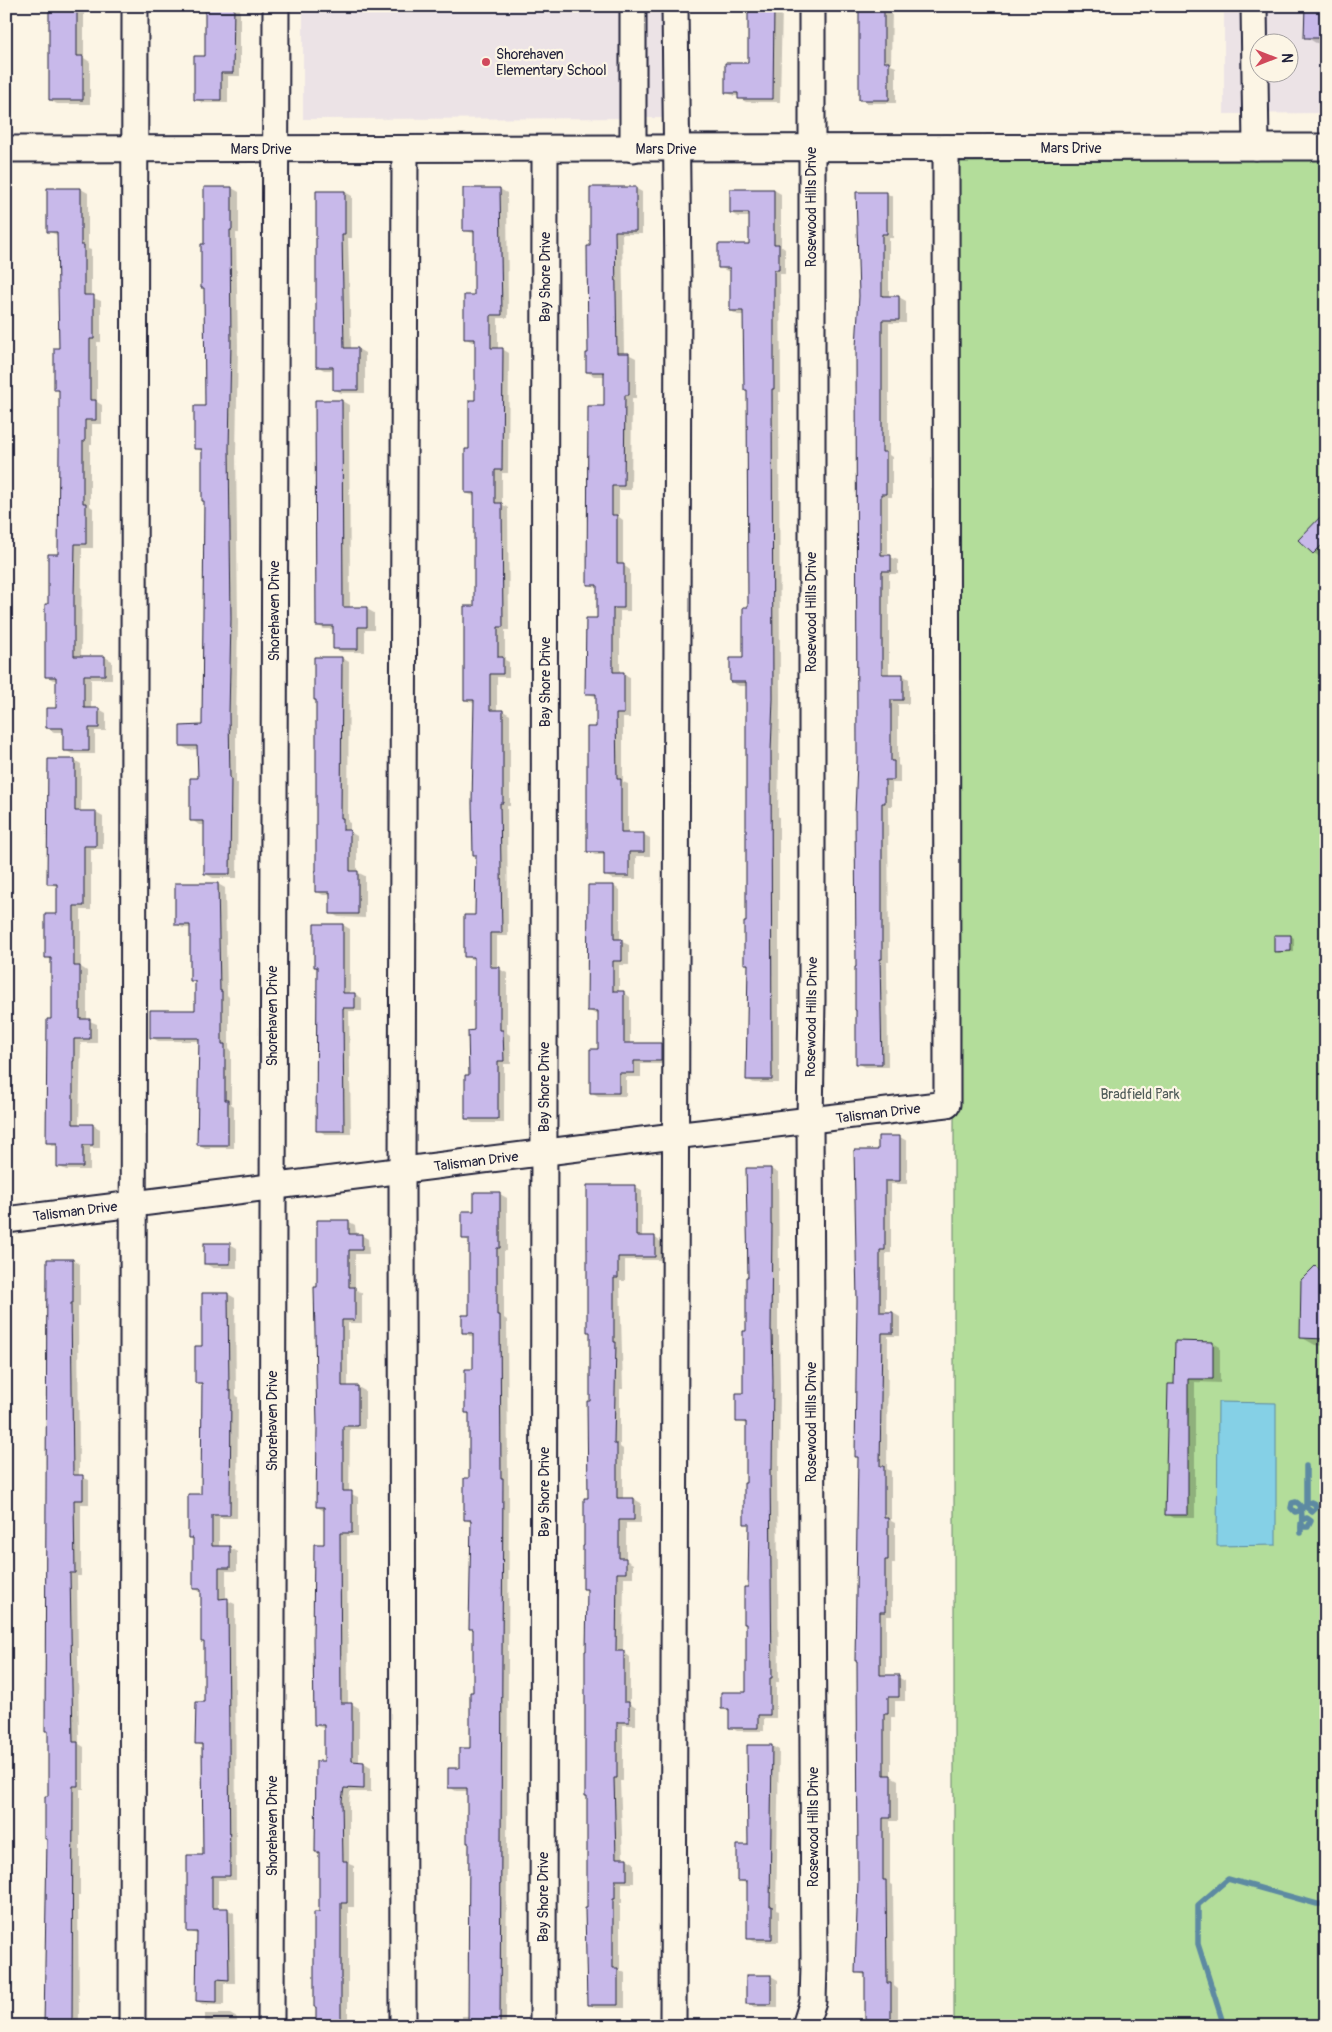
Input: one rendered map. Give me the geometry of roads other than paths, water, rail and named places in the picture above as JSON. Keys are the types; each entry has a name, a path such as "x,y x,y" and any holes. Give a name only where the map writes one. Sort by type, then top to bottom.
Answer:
{"street":[{"path":"132,2026 135,6"},
{"name":"Shorehaven Drive","path":"271,2026 276,6"},
{"path":"633,6 633,148"},
{"path":"673,2026 674,1136 678,276 675,6"},
{"name":"Rosewood Hills Drive","path":"805,2026 813,2001 814,1966 810,1121 812,1000 812,6"},
{"path":"1254,6 1256,147"},
{"name":"Mars Drive","path":"6,148 1326,147"},
{"name":"Talisman Drive","path":"6,1220 674,1136 947,1104 946,148"},
{"path":"403,2026 402,1170 405,149"},
{"name":"Bay Shore Drive","path":"543,2026 545,149"}],"water":[{"path":"1218,1402 1276,1403 1276,1545 1217,1546"}],"waterway":[{"path":"1301,1533 1301,1523 1302,1521 1303,1520 1304,1519 1307,1518 1311,1521 1308,1527 1303,1527 1302,1524 1302,1520 1302,1510 1301,1507 1296,1502 1292,1503 1291,1508 1295,1512 1300,1510 1302,1509 1305,1506 1307,1504 1311,1502 1315,1504 1316,1508 1312,1512 1306,1507 1306,1466"},
{"path":"1224,2026 1198,1944 1198,1905 1228,1879 1317,1904 1326,1904"}],"place":[{"name":"Shorehaven Elementary School","path":"486,62"}],"park label":[{"name":"Bradfield Park","path":"1140,1094"}]}
